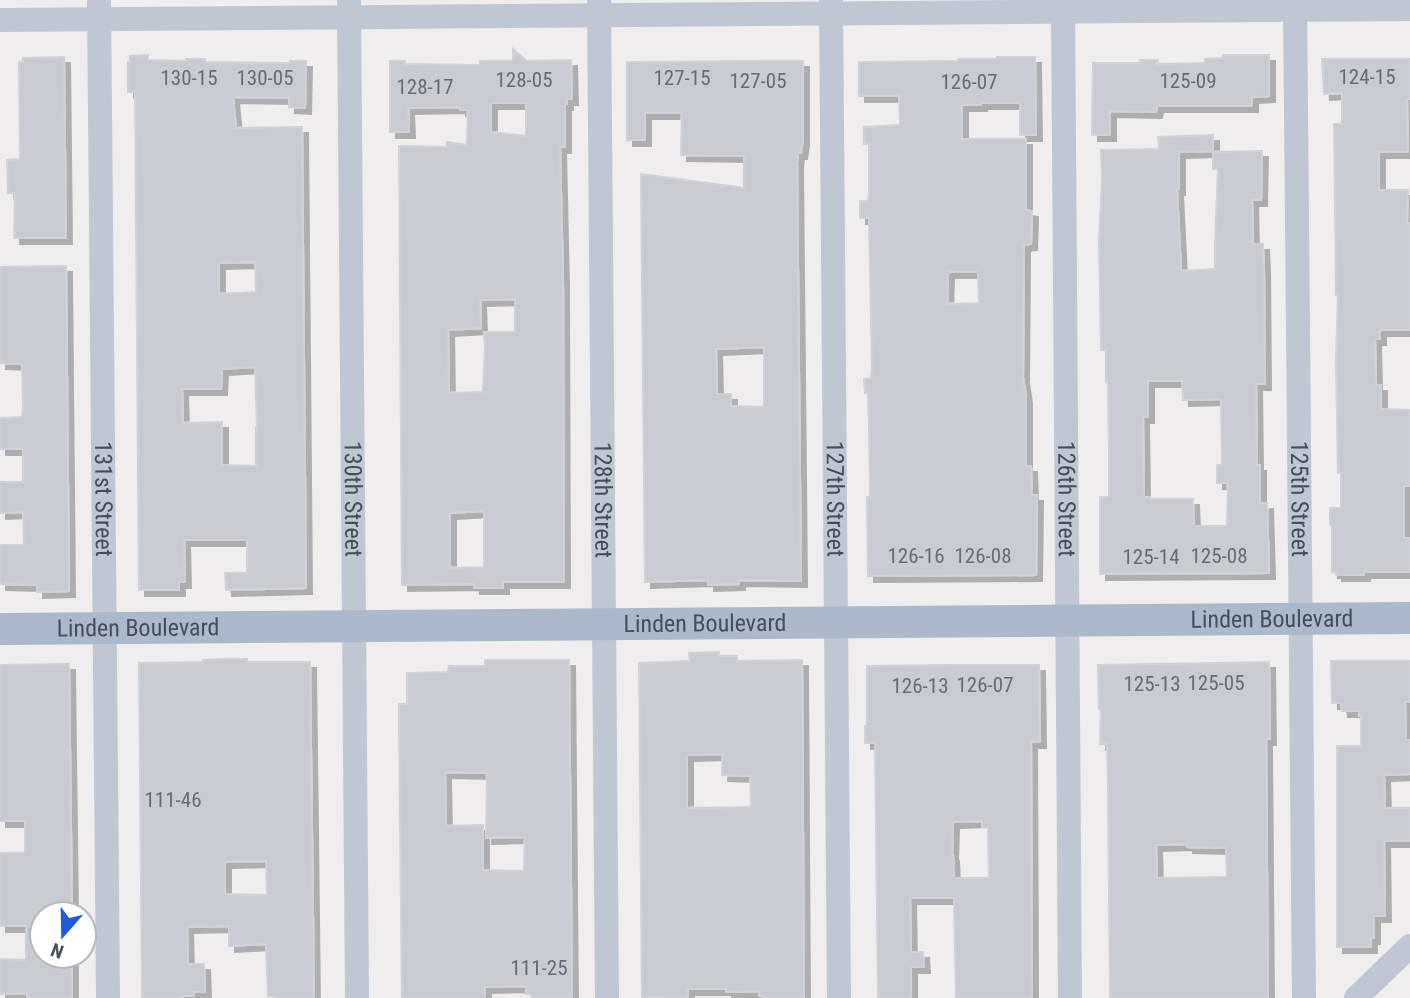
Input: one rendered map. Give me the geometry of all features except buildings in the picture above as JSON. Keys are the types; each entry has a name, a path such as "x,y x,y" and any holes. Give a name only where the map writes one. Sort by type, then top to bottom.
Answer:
{"main road":[{"name":"Linden Boulevard","path":"0,629 1410,618"}],"street":[{"path":"0,20 99,10 1295,5 1410,9"},
{"name":"125th Street","path":"1295,5 1304,998"},
{"name":"126th Street","path":"1063,6 1070,998"},
{"name":"127th Street","path":"831,7 839,998"},
{"name":"128th Street","path":"599,8 607,998"},
{"name":"130th Street","path":"350,9 357,998"},
{"name":"131st Street","path":"99,10 108,998"},
{"path":"1356,998 1410,946"}]}
